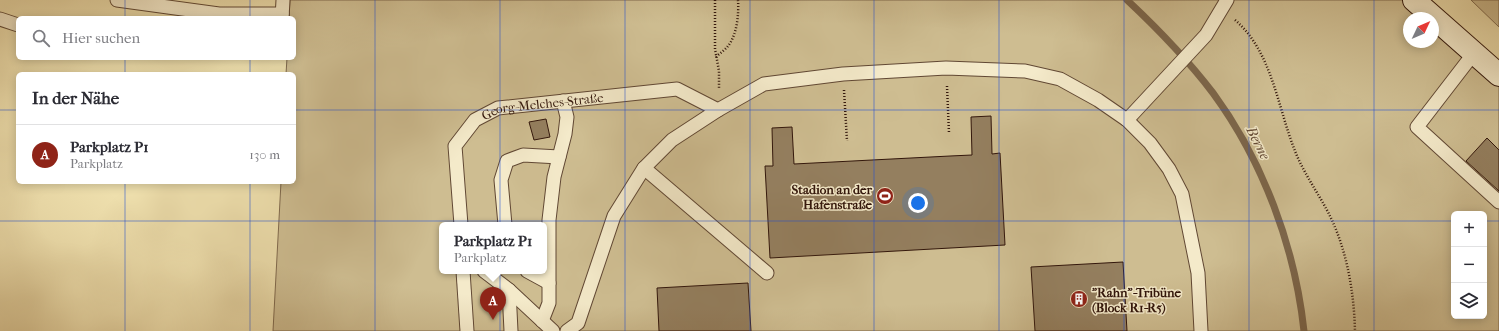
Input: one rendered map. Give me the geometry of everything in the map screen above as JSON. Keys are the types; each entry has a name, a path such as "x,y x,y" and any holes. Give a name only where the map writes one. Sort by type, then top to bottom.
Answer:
{"street":[{"path":"1414,0 1499,75"}],"lane":[{"path":"117,0 219,14 282,16 283,0"},
{"path":"1126,120 1206,35 1225,5"},
{"path":"0,19 16,24"},
{"path":"1474,53 1417,127 1499,202"},
{"path":"566,331 578,323 614,216 644,168 672,140 718,110 764,84 843,74 946,68 1025,71 1060,79 1098,100 1126,120 1150,143 1169,169 1182,194 1198,273 1201,331"},
{"name":"Georg-Melches-Straße","path":"461,222 455,146 474,120 498,108 676,89 718,110"},
{"path":"542,321 549,303 549,220 554,177 565,134 567,117 564,101"},
{"path":"505,222 501,180 507,161 523,155 559,157"},
{"path":"644,168 766,273"},
{"path":"463,274 466,331"},
{"path":"488,274 509,290 552,331"},
{"path":"532,274 549,283"},
{"path":"509,290 511,331"}],"path":[{"path":"715,0 716,57 719,71 718,110"},
{"path":"716,57 728,47 733,38 738,13 738,0"},
{"path":"1225,5 1253,43 1266,65 1274,84 1296,153 1336,229 1345,258 1355,331"},
{"path":"946,68 949,133"},
{"path":"843,74 847,141"}],"shaded area":[{"path":"290,0 1411,0 1425,12 1403,12 1403,48 1439,48 1439,24 1499,78 1499,331 273,331 281,184 296,184 296,72 286,72 287,60 296,60 296,16 289,16"},
{"path":"1471,0 1499,0 1499,27"}],"building":[{"path":"991,116 992,154 1000,153 1005,245 770,258 765,166 773,166 772,128 792,127 794,164 972,155 971,117"},
{"path":"546,119 550,137 534,140 529,122"},
{"path":"1487,138 1499,150 1499,191 1466,161"},
{"name":"\"Rahn\"-Tribüne (Block R1-R5)","path":"1123,262 1127,331 1035,331 1031,267"},
{"path":"748,283 751,331 659,331 657,288"}],"waterway":[{"name":"Berne","path":"1127,0 1172,45 1203,80 1231,119 1247,147 1274,206 1284,237 1300,299 1304,331"}],"place":[{"name":"Stadion an der Hafenstraße","path":"885,196"},
{"name":"\"Rahn\"-Tribüne (Block R1-R5)","path":"1079,299"},
{"name":"Parkplatz P1","path":"493,320"}]}
